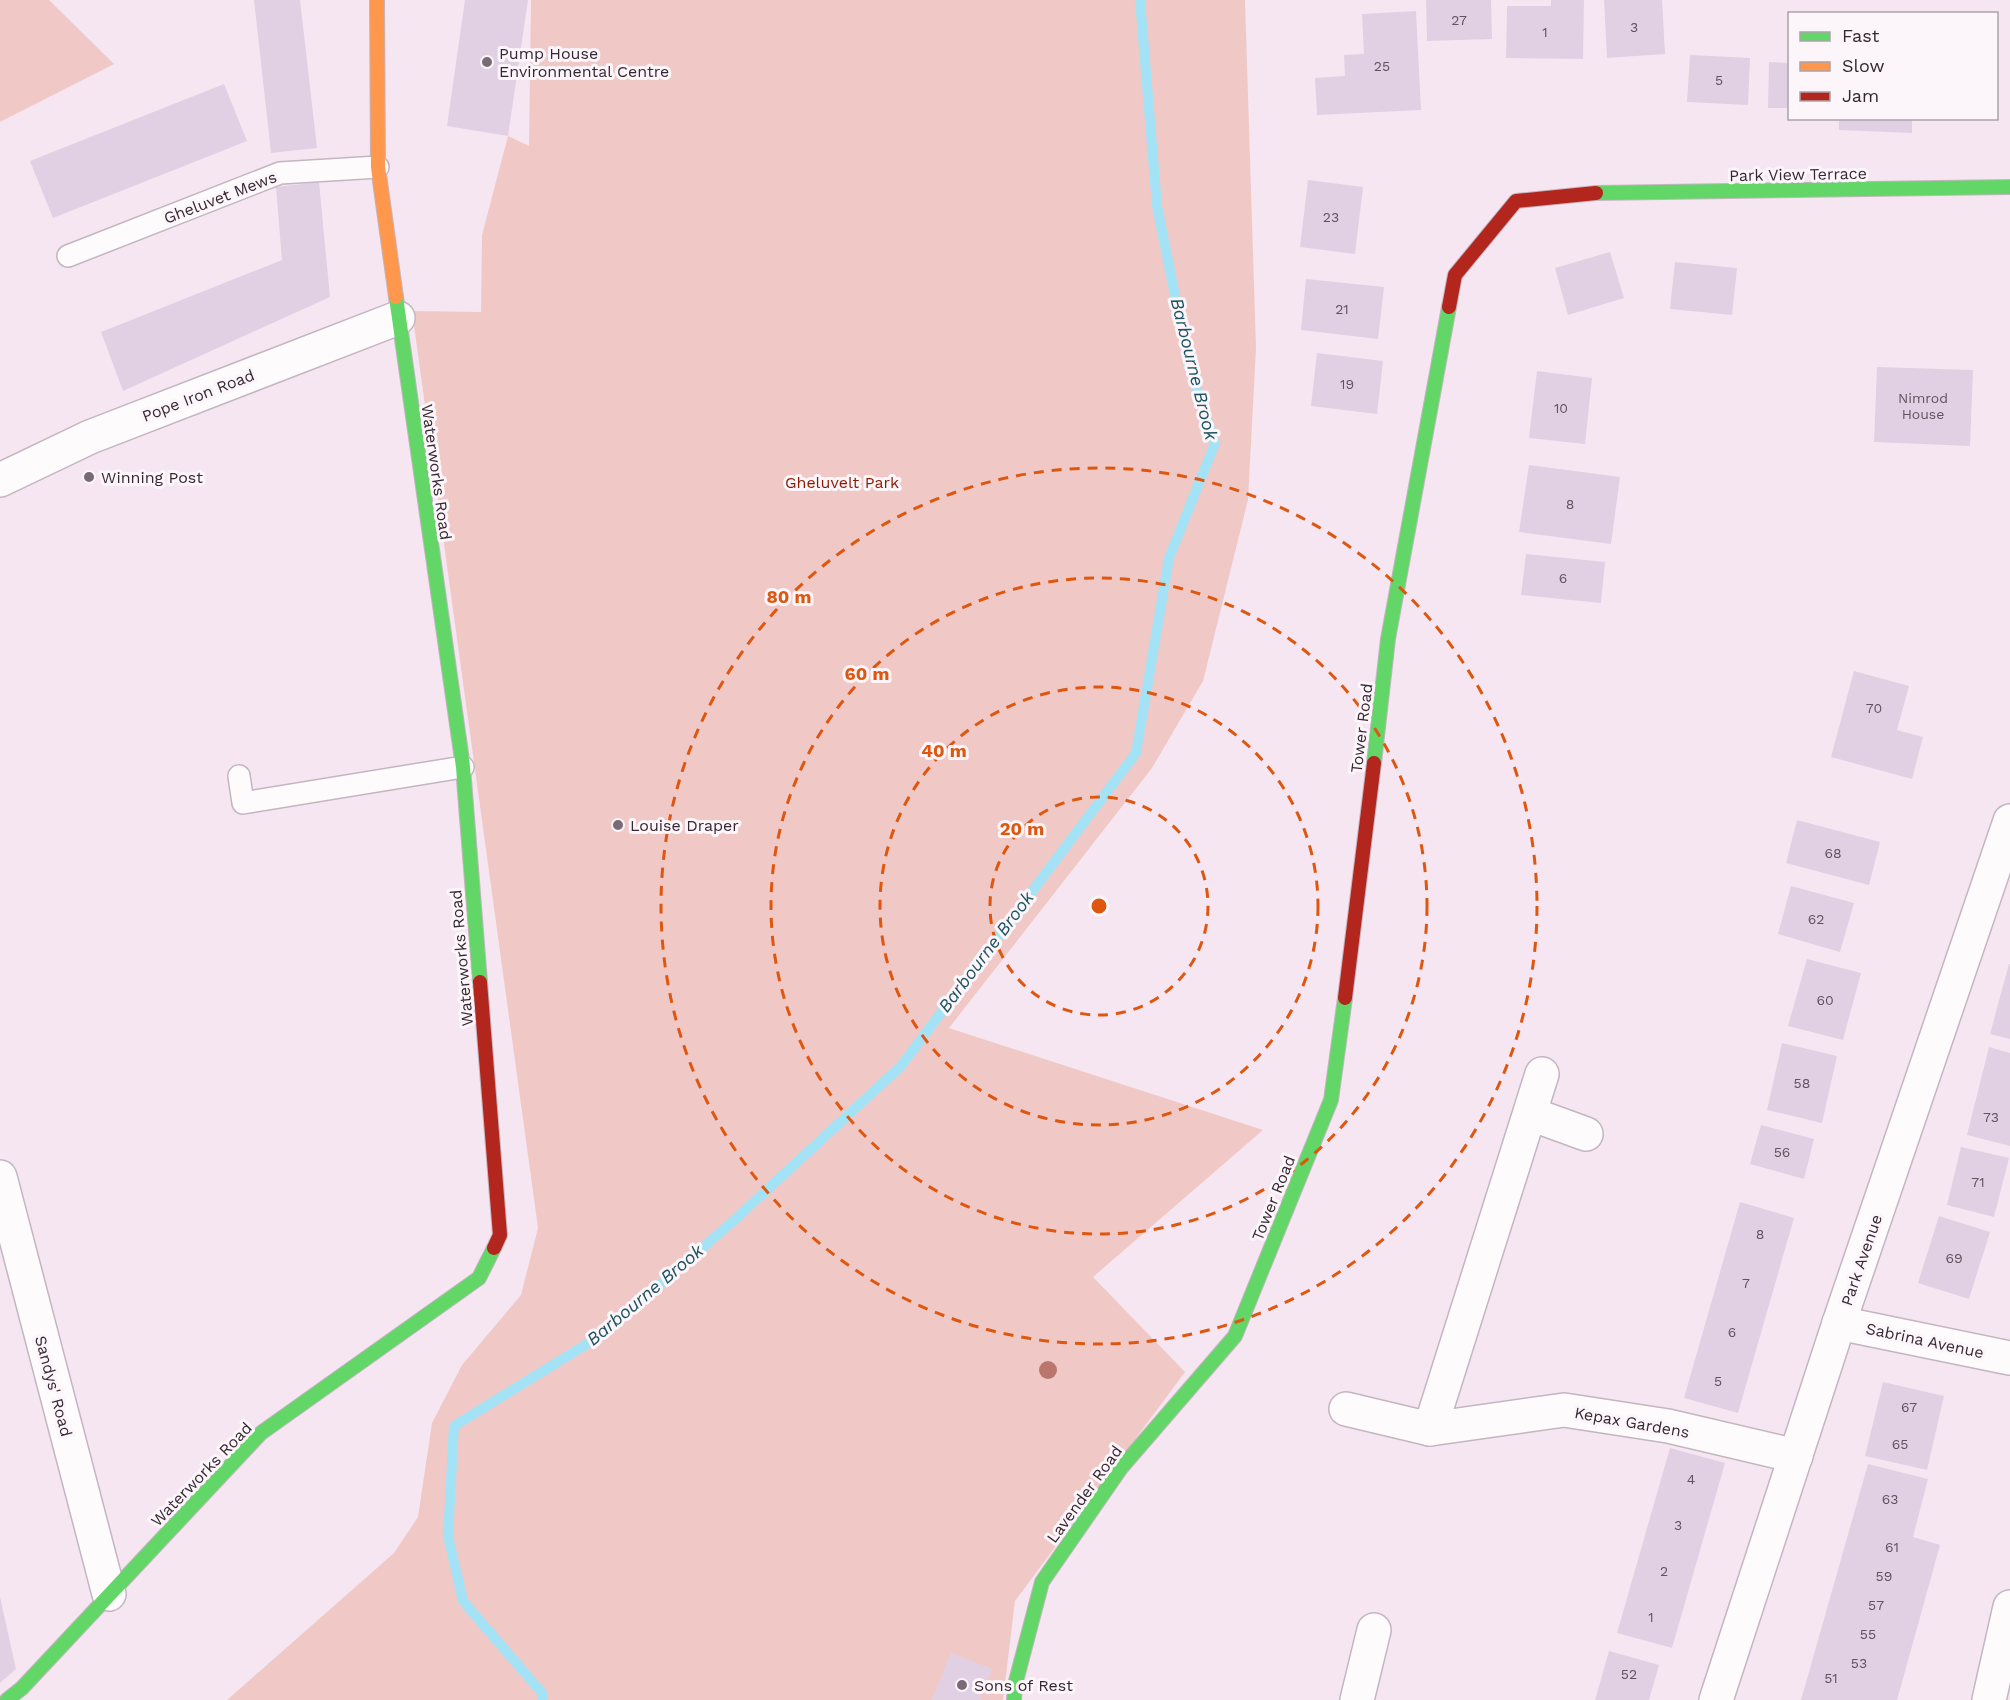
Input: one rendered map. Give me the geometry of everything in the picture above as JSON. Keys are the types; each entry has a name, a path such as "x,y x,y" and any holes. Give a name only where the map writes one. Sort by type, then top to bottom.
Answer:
{"street":[{"name":"Waterworks Road","path":"8,1700 22,1688 261,1433 480,1278 500,1235 463,767 378,167 377,0"},
{"name":"Park View Terrace","path":"1586,193 2010,187"},
{"name":"Tower Road","path":"1235,1336 1331,1100 1356,922 1388,639 1455,275 1516,201 1586,193"},
{"name":"Pope Iron Road","path":"0,480 90,437 398,318"},
{"name":"Park Avenue","path":"1716,1700 1839,1323 2010,825"},
{"path":"1430,1430 1542,1074"},
{"path":"1531,1114 1586,1134"},
{"name":"Sandys' Road","path":"0,1177 109,1594"},
{"name":"Sabrina Avenue","path":"1839,1323 2010,1358"},
{"name":"Lavender Road","path":"1014,1700 1042,1582 1121,1468 1235,1336"},
{"name":"Kepax Gardens","path":"1346,1409 1430,1430 1564,1410 1668,1426 1796,1456"},
{"path":"1989,1700 2010,1608"},
{"path":"1357,1700 1374,1630"}],"lane":[{"name":"Gheluvet Mews","path":"68,256 280,173 378,167"},
{"path":"239,776 243,803 463,767"}],"green space":[{"path":"0,0 49,0 114,64 0,122"},
{"name":"Gheluvelt Park","path":"531,0 1245,0 1256,348 1248,500 1203,681 1152,768 949,1028 1263,1130 1093,1277 1185,1372 1015,1601 1003,1700 227,1700 394,1553 418,1517 432,1423 462,1365 521,1295 538,1228 412,311 481,312 482,235 508,136 529,146"}],"building":[{"path":"254,0 300,0 317,148 271,153"},
{"name":"Pump House Environmental Centre","path":"465,0 528,0 508,136 447,126"},
{"path":"1426,0 1491,0 1492,39 1427,41"},
{"path":"1551,0 1584,0 1583,59 1506,58 1507,6 1551,6"},
{"path":"1604,0 1662,0 1665,54 1607,58"},
{"path":"1416,11 1421,110 1317,115 1315,78 1345,76 1344,55 1364,54 1362,14"},
{"path":"1690,55 1750,58 1748,105 1687,102"},
{"path":"1769,62 1788,63 1788,108 1768,108"},
{"path":"224,84 247,141 53,218 30,161"},
{"path":"1839,120 1912,120 1912,133 1839,130"},
{"path":"1308,180 1363,187 1355,254 1300,247"},
{"path":"319,182 330,297 123,391 101,332 282,260 276,187"},
{"path":"1610,252 1624,298 1568,315 1555,268"},
{"path":"1675,262 1737,268 1732,315 1670,309"},
{"path":"1306,279 1384,287 1378,339 1301,330"},
{"path":"1317,353 1383,361 1377,414 1311,406"},
{"path":"1877,367 1973,370 1970,446 1874,442"},
{"path":"1537,371 1592,378 1585,444 1529,438"},
{"path":"1529,465 1620,477 1611,544 1519,532"},
{"path":"1526,554 1605,562 1601,603 1521,595"},
{"path":"1854,671 1909,686 1897,730 1923,737 1912,779 1831,757"},
{"path":"1797,820 1880,842 1869,885 1786,863"},
{"path":"1791,886 1854,903 1840,952 1778,934"},
{"path":"1807,959 1861,973 1843,1040 1788,1026"},
{"path":"2010,964 2010,1039 1990,1034"},
{"path":"1782,1043 1837,1056 1822,1123 1767,1110"},
{"path":"1989,1047 2010,1053 2010,1146 1967,1135"},
{"path":"1761,1125 1814,1139 1804,1179 1750,1164"},
{"path":"1961,1147 2009,1158 1994,1217 1947,1205"},
{"path":"1740,1202 1794,1218 1738,1413 1684,1398"},
{"path":"1939,1216 1990,1232 1969,1299 1918,1283"},
{"path":"1883,1382 1944,1396 1927,1470 1865,1456"},
{"path":"1670,1448 1725,1463 1672,1648 1617,1633"},
{"path":"1868,1464 1928,1479 1913,1537 1940,1545 1897,1700 1801,1700"},
{"path":"0,1597 16,1669 0,1683"},
{"path":"1609,1651 1659,1665 1649,1700 1595,1700"},
{"name":"Sons of Rest","path":"951,1653 992,1669 980,1700 932,1700"}],"waterway":[{"name":"Barbourne Brook","path":"543,1700 542,1693 463,1601 448,1536 454,1426 600,1336 731,1223 901,1066 1136,753 1169,558 1215,443 1189,365 1157,206 1140,0"}],"traffic: fast":[{"path":"1596,193 2010,187"},
{"path":"396,297 463,767 480,982"},
{"path":"1374,763 1388,639 1449,307"},
{"path":"1014,1700 1015,1685 1042,1582 1121,1468 1235,1336 1331,1100 1345,998"},
{"path":"7,1700 22,1688 261,1433 479,1278 494,1248"}],"traffic: slow":[{"path":"377,0 378,167 396,297"}],"traffic: jam":[{"path":"1449,307 1455,275 1516,201 1596,193"},
{"path":"1345,998 1374,763"},
{"path":"480,982 500,1235 494,1248"}],"place":[{"name":"Pump House Environmental Centre","path":"487,62"},
{"name":"Winning Post","path":"89,477"},
{"name":"Louise Draper","path":"618,825"},
{"name":"Sons of Rest","path":"962,1685"}]}
